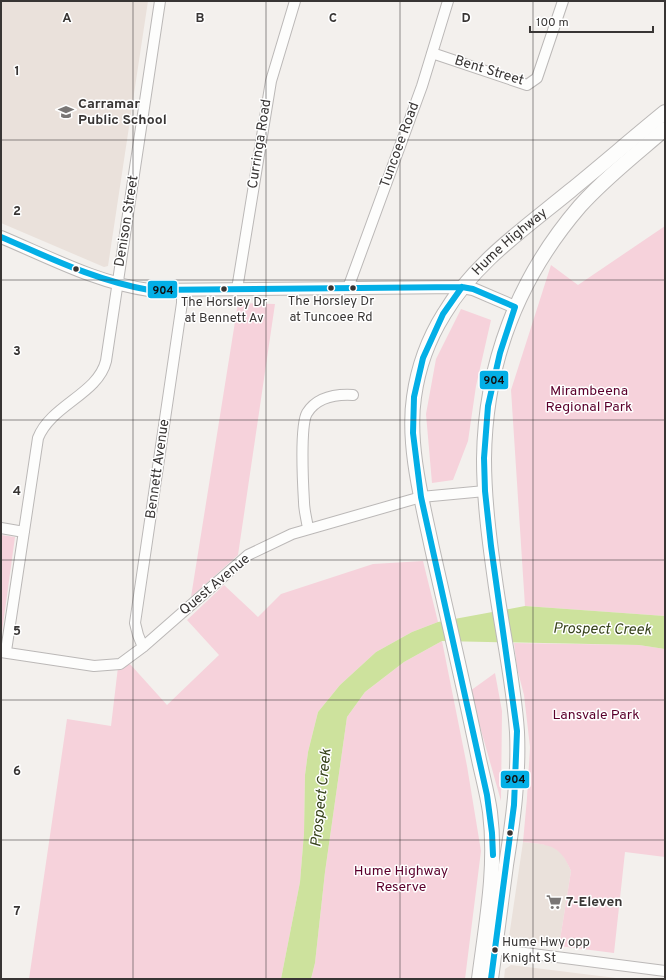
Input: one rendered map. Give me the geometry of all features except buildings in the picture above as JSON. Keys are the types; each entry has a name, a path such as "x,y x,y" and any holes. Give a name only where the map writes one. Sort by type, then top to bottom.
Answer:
{"highway":[{"name":"Hume Highway","path":"478,979 491,876 492,833 487,795 469,709 443,600 421,497 413,433 415,390 428,344 443,314 462,287 505,244 665,112"},
{"name":"Hume Highway","path":"491,979 510,839 517,773 517,731 496,587 485,491 484,458 488,406 500,353 515,307 540,259 580,206 599,186 665,129"}],"main road":[{"path":"1,237 101,279 118,285 149,290 462,287 485,294 515,307"}],"street":[{"name":"Denison Street","path":"3,652 24,532 38,438 41,430 51,418 96,380 104,368 118,285 160,1"},
{"name":"Curringa Road","path":"237,289 270,81 295,1"},
{"name":"Tuncoee Road","path":"348,288 419,94 448,1"},
{"name":"Bent Street","path":"432,53 527,85 536,78 563,1"},
{"name":"Bennett Avenue","path":"144,647 138,635 135,623 181,310 182,290"},
{"path":"308,529 304,503 304,419 312,407 326,398 353,395"},
{"name":"Quest Avenue","path":"3,652 94,666 120,664 144,647 248,555 292,534 421,497 485,491"},
{"path":"1,528 24,532"},
{"path":"495,949 665,971"}],"shaded area":[{"name":"Carramar Public School","path":"1,1 148,1 108,266 104,267 1,223"},
{"name":"7-Eleven","path":"523,842 550,845 561,852 571,871 559,946 509,937"},
{"path":"511,965 624,979 504,979 505,969"}],"green space":[{"name":"Mirambeena Regional Park","path":"665,226 665,616 525,606 511,390 551,265 578,285"},
{"path":"238,303 275,304 238,555 191,597"},
{"path":"461,309 491,320 476,386 468,441 453,480 432,483 426,414 436,359"},
{"path":"1,535 15,537 1,639"},
{"path":"423,561 438,622 412,632 376,652 340,685 318,712 308,752 305,775 304,833 300,882 281,979 29,979 67,719 111,726 118,667 130,664 167,705 219,655 187,620 224,585 258,617 281,594 373,564"},
{"name":"Hume Highway Reserve","path":"442,641 467,766 481,851 465,979 311,979 315,963 325,872 347,717 365,692 404,662"},
{"name":"Lansvale Park","path":"514,643 639,645 665,649 665,857 625,852 614,953 559,946 571,871 567,862 558,851 547,845 523,842 530,747 524,695 517,668"},
{"path":"495,673 502,711 501,801 470,691"}],"water":[{"name":"Prospect Creek","path":"525,606 665,616 665,649 639,645 442,641 404,662 365,692 347,717 325,872 315,963 311,979 281,979 300,882 304,833 305,775 308,752 318,712 340,685 376,652 412,632 438,622"}],"transit line":[{"name":"904","path":"1,237 92,275 149,290 462,287 473,289 515,307 500,353 488,406 484,458 485,491 491,546 517,731 514,805 491,979"},
{"name":"904","path":"462,287 443,314 423,358 414,397 413,433 421,497 487,795 493,855"}],"place":[{"name":"Carramar Public School","path":"66,112"},
{"name":"The Horsley Dr at Tuncoee Rd","path":"331,288"},
{"name":"The Horsley Dr at Bennett Av","path":"224,289"},
{"name":"7-Eleven","path":"554,902"},
{"name":"Hume Hwy opp Knight St","path":"495,950"}]}
